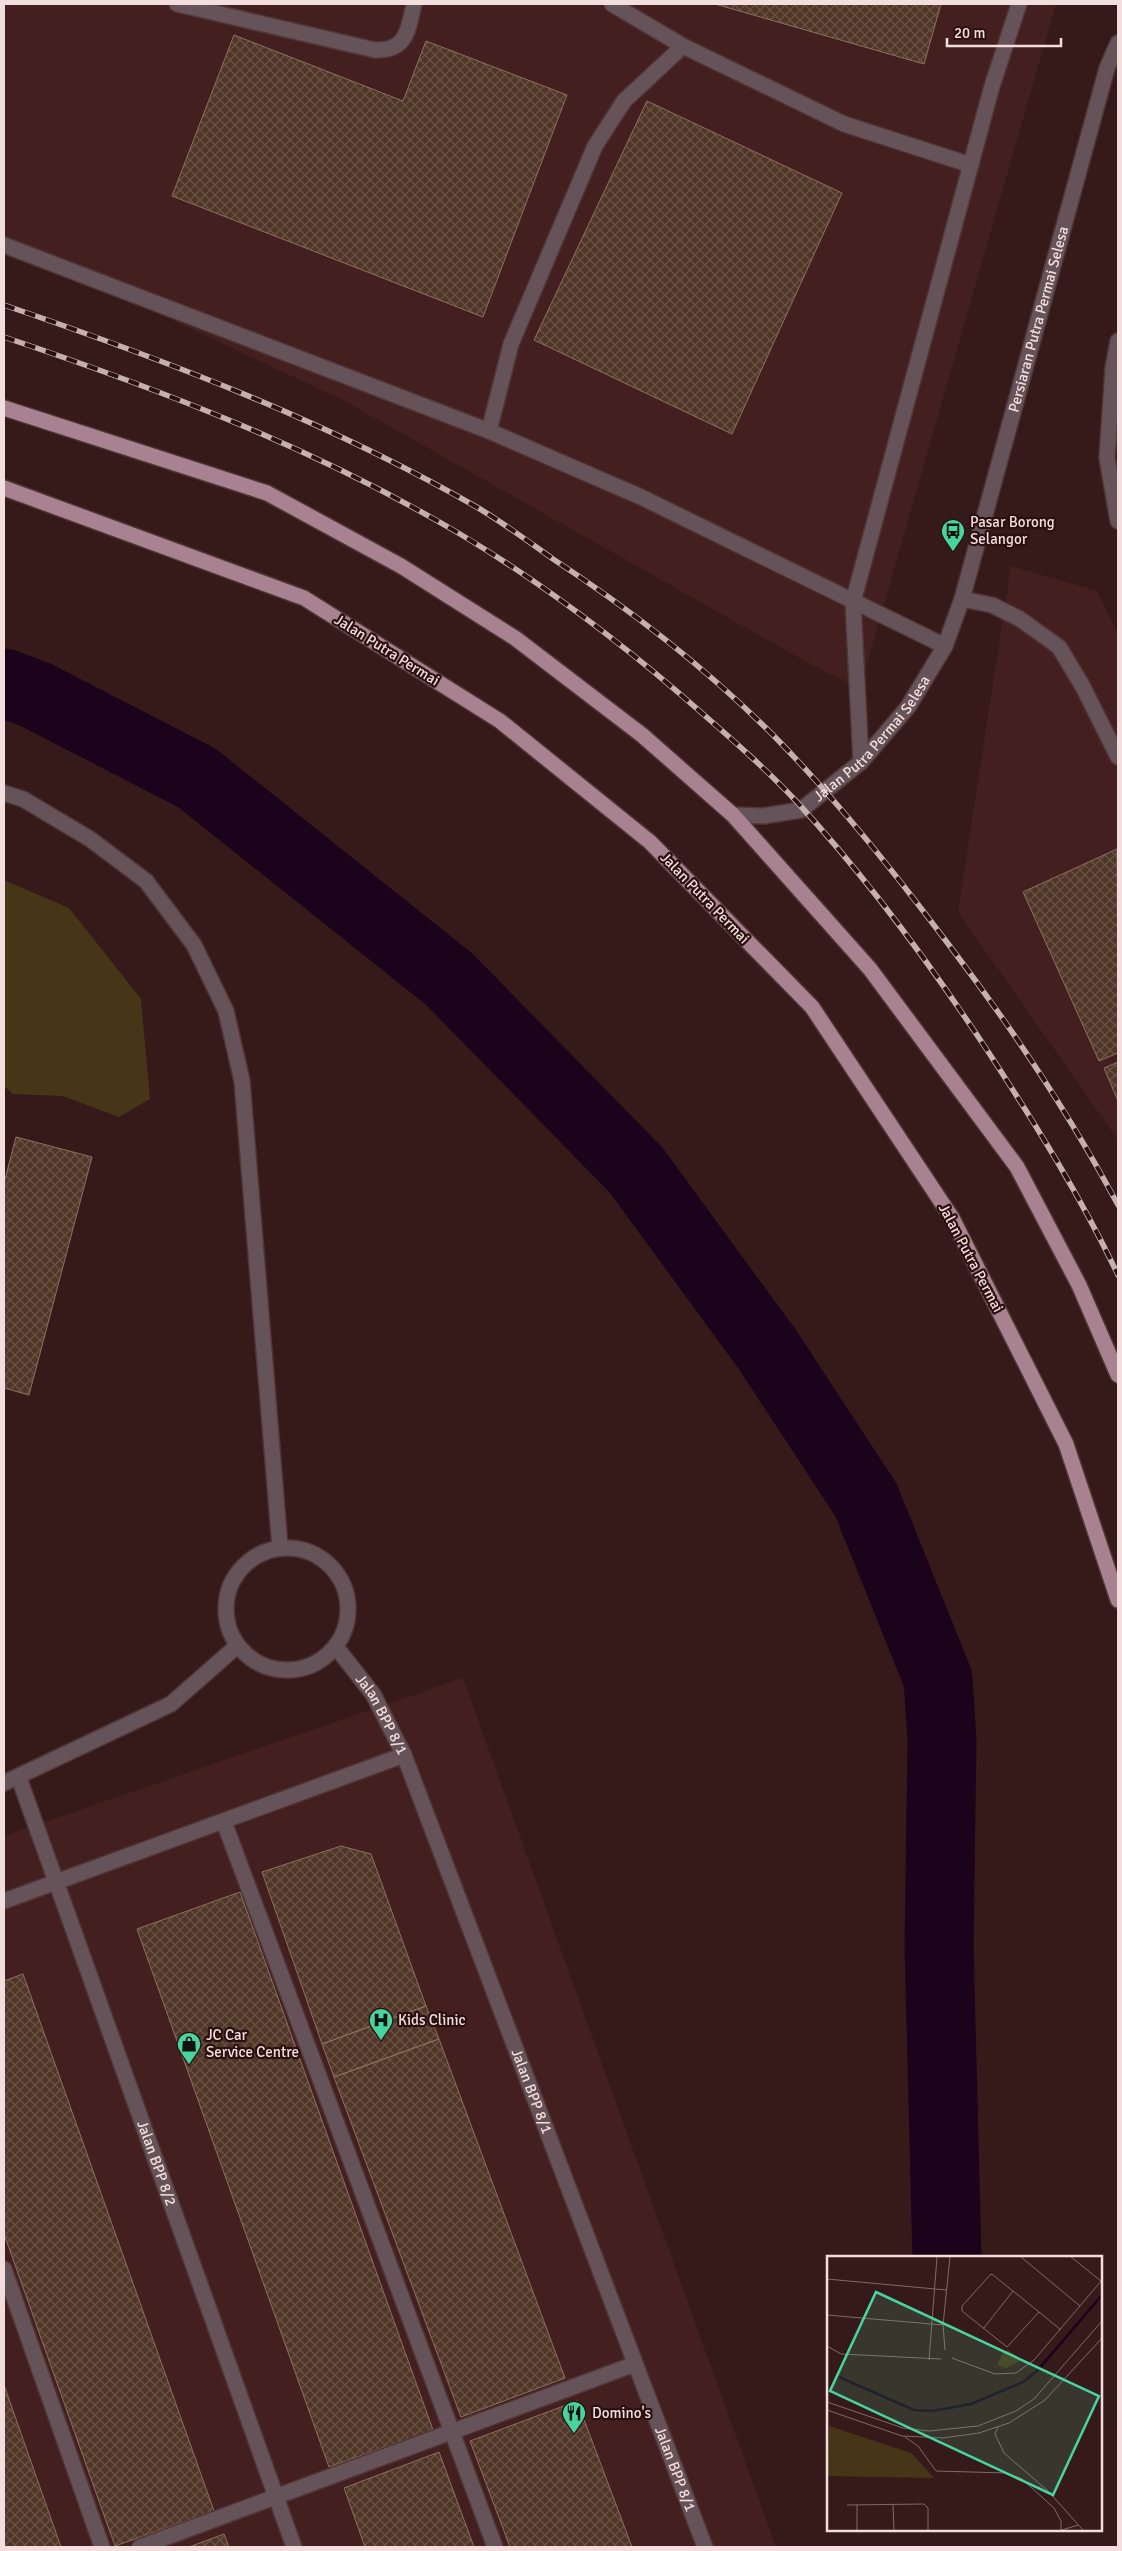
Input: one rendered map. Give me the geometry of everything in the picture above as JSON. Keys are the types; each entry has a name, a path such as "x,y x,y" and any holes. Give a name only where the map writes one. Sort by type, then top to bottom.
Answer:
{"main road":[{"path":"4,408 267,493 401,566 523,644 642,735 733,815 870,969 1017,1167 1079,1285 1118,1375"},
{"name":"Jalan Putra Permai","path":"4,488 304,598 500,721 650,842 812,1007 952,1218 1066,1444 1118,1600"}],"street":[{"path":"177,4 375,50 386,50 396,46 404,38 414,4"},
{"path":"612,4 683,46 844,124 971,165"},
{"path":"861,762 853,602 971,165 1018,4"},
{"name":"Persiaran Putra Permai Selesa","path":"962,598 1107,68 1118,43"},
{"path":"489,431 511,344 596,146 624,101 683,46"},
{"path":"4,245 489,431 641,497 945,646"},
{"path":"1118,341 1107,458 1118,521"},
{"path":"962,598 992,605 1020,619 1059,647 1082,685 1118,757"},
{"name":"Jalan Putra Permai Selesa","path":"733,815 763,816 801,810 861,762 908,707 945,646 962,598"},
{"path":"4,793 22,800 90,839 146,881 194,945 226,1011 242,1081 280,1547"},
{"path":"280,1547 300,1549 319,1557 335,1570 345,1589 348,1609 346,1629 336,1647 322,1660 305,1669 286,1671 267,1668 251,1659 237,1646 228,1629 225,1611 227,1593 234,1575 247,1561 262,1552 280,1547"},
{"path":"4,1783 19,1778 171,1704 237,1646"},
{"name":"Jalan BPP 8/1","path":"336,1647 373,1694 404,1755 705,2547"},
{"path":"4,1902 404,1755"},
{"name":"Jalan BPP 8/2","path":"19,1778 294,2547"},
{"path":"224,1822 495,2547"},
{"path":"4,2269 102,2547"},
{"path":"140,2547 635,2364"}],"shaded area":[{"path":"4,4 1056,4 860,688 810,664 343,400 4,241"},
{"path":"1011,566 1097,591 1118,634 1118,1140 958,912"},
{"path":"4,880 69,908 141,999 150,1099 119,1117 63,1096 13,1094 4,1086"},
{"path":"463,1678 776,2547 4,2547 4,1836"}],"building":[{"path":"715,4 941,4 924,64"},
{"path":"234,35 403,101 426,41 567,95 483,317 172,196"},
{"path":"647,101 842,193 732,434 534,340"},
{"path":"1117,849 1118,1053 1099,1061 1023,892"},
{"path":"1118,1062 1118,1101 1104,1068"},
{"path":"16,1137 92,1157 29,1395 4,1388 4,1183"},
{"path":"341,1846 371,1854 426,2006 322,2044 262,1872"},
{"path":"240,1892 433,2430 329,2467 137,1929"},
{"path":"23,1974 214,2511 115,2546 4,2234 4,1981"},
{"name":"Kids Clinic","path":"426,2006 439,2039 334,2077 322,2044"},
{"path":"439,2039 565,2378 461,2417 334,2077"},
{"path":"4,2385 61,2547 4,2547"},
{"path":"577,2401 632,2547 510,2547 470,2441"},
{"path":"439,2452 474,2547 365,2547 344,2488"},
{"path":"224,2534 229,2547 189,2547"}],"waterway":[{"path":"4,683 36,695 197,778 449,979 636,1170 767,1349 866,1500 938,1679 942,1740 939,1946 947,2256"}],"railway":[{"path":"4,305 187,371 247,395 365,448 499,521 582,578 668,641 722,687 773,735 820,785 886,864 972,976 1017,1039 1060,1104 1118,1205"},
{"path":"4,337 122,378 237,423 294,448 406,503 460,534 555,596 616,641 674,689 774,778 823,831 898,923 967,1020 1024,1107 1073,1189 1118,1275"}],"place":[{"name":"Pasar Borong Selangor","path":"953,552"},
{"name":"Kids Clinic","path":"381,2041"},
{"name":"JC Car Service Centre","path":"189,2065"},
{"name":"Domino's","path":"574,2434"}]}
